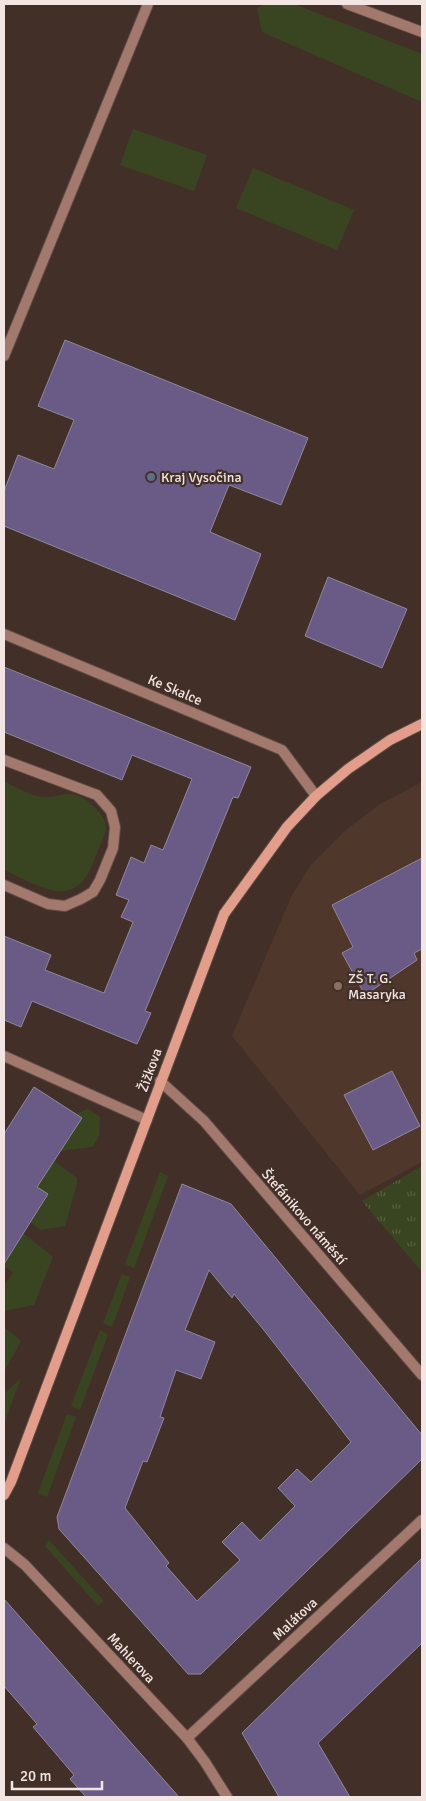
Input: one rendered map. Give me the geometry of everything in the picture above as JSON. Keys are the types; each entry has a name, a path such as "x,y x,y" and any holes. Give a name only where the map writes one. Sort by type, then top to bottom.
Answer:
{"main road":[{"name":"Žižkova","path":"4,1495 11,1482 224,914 287,827 316,796 348,769 390,740 422,724"}],"street":[{"path":"4,356 148,4"},
{"path":"347,4 422,32"},
{"name":"Ke Skalce","path":"4,634 282,750 316,796"},
{"path":"4,760 97,795 111,811 115,837 100,880 93,892 65,906 48,904 4,885"},
{"path":"4,1056 147,1120"},
{"name":"Štefánikovo náměstí","path":"160,1081 204,1121 422,1375"},
{"name":"Malátova","path":"187,1738 422,1520"},
{"name":"Mahlerova","path":"4,1548 24,1565 187,1738 227,1797"}],"shaded area":[{"name":"ZŠ T. G. Masaryka","path":"422,782 422,1162 360,1195 232,1036 291,897 310,866 346,830 380,804"}],"green space":[{"path":"265,4 294,4 422,54 422,102 262,32 257,8"},
{"path":"133,129 207,155 194,191 120,165"},
{"path":"253,168 354,210 337,250 236,208"},
{"path":"4,781 24,792 41,797 73,794 90,803 101,814 106,824 105,834 87,876 77,887 70,890 55,891 4,870"},
{"path":"88,1109 100,1117 99,1137 92,1147 61,1151 82,1118 76,1114"},
{"path":"54,1161 77,1178 77,1184 65,1226 41,1230 30,1222 48,1194 37,1187"},
{"path":"422,1166 422,1272 362,1201"},
{"path":"160,1172 168,1176 134,1268 125,1264"},
{"path":"23,1233 53,1257 34,1305 4,1311 4,1286 13,1272 4,1266 4,1262"},
{"path":"122,1274 130,1277 112,1327 103,1323"},
{"path":"4,1327 21,1341 4,1372"},
{"path":"100,1330 108,1334 80,1410 71,1406"},
{"path":"21,1378 4,1424 4,1394"},
{"path":"67,1414 76,1417 47,1497 38,1493"},
{"path":"49,1540 104,1601 98,1606 45,1546"}],"building":[{"name":"Kraj Vysočina","path":"65,340 308,438 281,505 229,485 210,532 261,554 235,620 4,526 4,491 18,455 54,469 74,420 38,406"},
{"path":"328,577 407,609 382,668 305,636"},
{"path":"4,667 251,767 238,798 233,797 145,1011 151,1013 137,1044 32,1001 21,1027 4,1020 4,936 51,955 45,970 104,993 133,922 121,917 129,900 116,895 131,857 144,863 151,845 163,850 192,779 132,755 122,780 4,732"},
{"path":"422,858 422,949 414,953 417,960 365,995 342,953 353,947 332,905"},
{"path":"392,1071 420,1126 373,1150 344,1095"},
{"path":"34,1087 82,1118 37,1187 48,1194 4,1264 4,1134"},
{"path":"182,1184 231,1204 422,1435 422,1459 201,1674 188,1674 59,1529 57,1517","holes":["209,1270 232,1298 234,1294 351,1442 311,1482 297,1469 278,1488 295,1506 260,1541 242,1522 222,1542 240,1560 197,1601 166,1566 169,1563 125,1508 143,1461 147,1462 164,1418 160,1417 176,1370 201,1379 215,1342 185,1330"]},
{"path":"422,1558 422,1643 318,1743 350,1797 279,1797 242,1733"},
{"path":"4,1599 179,1797 86,1797 70,1779 74,1775 33,1727 37,1724 4,1686"}],"place":[{"name":"Kraj Vysočina","path":"151,477"},
{"name":"ZŠ T. G. Masaryka","path":"338,986"}]}
